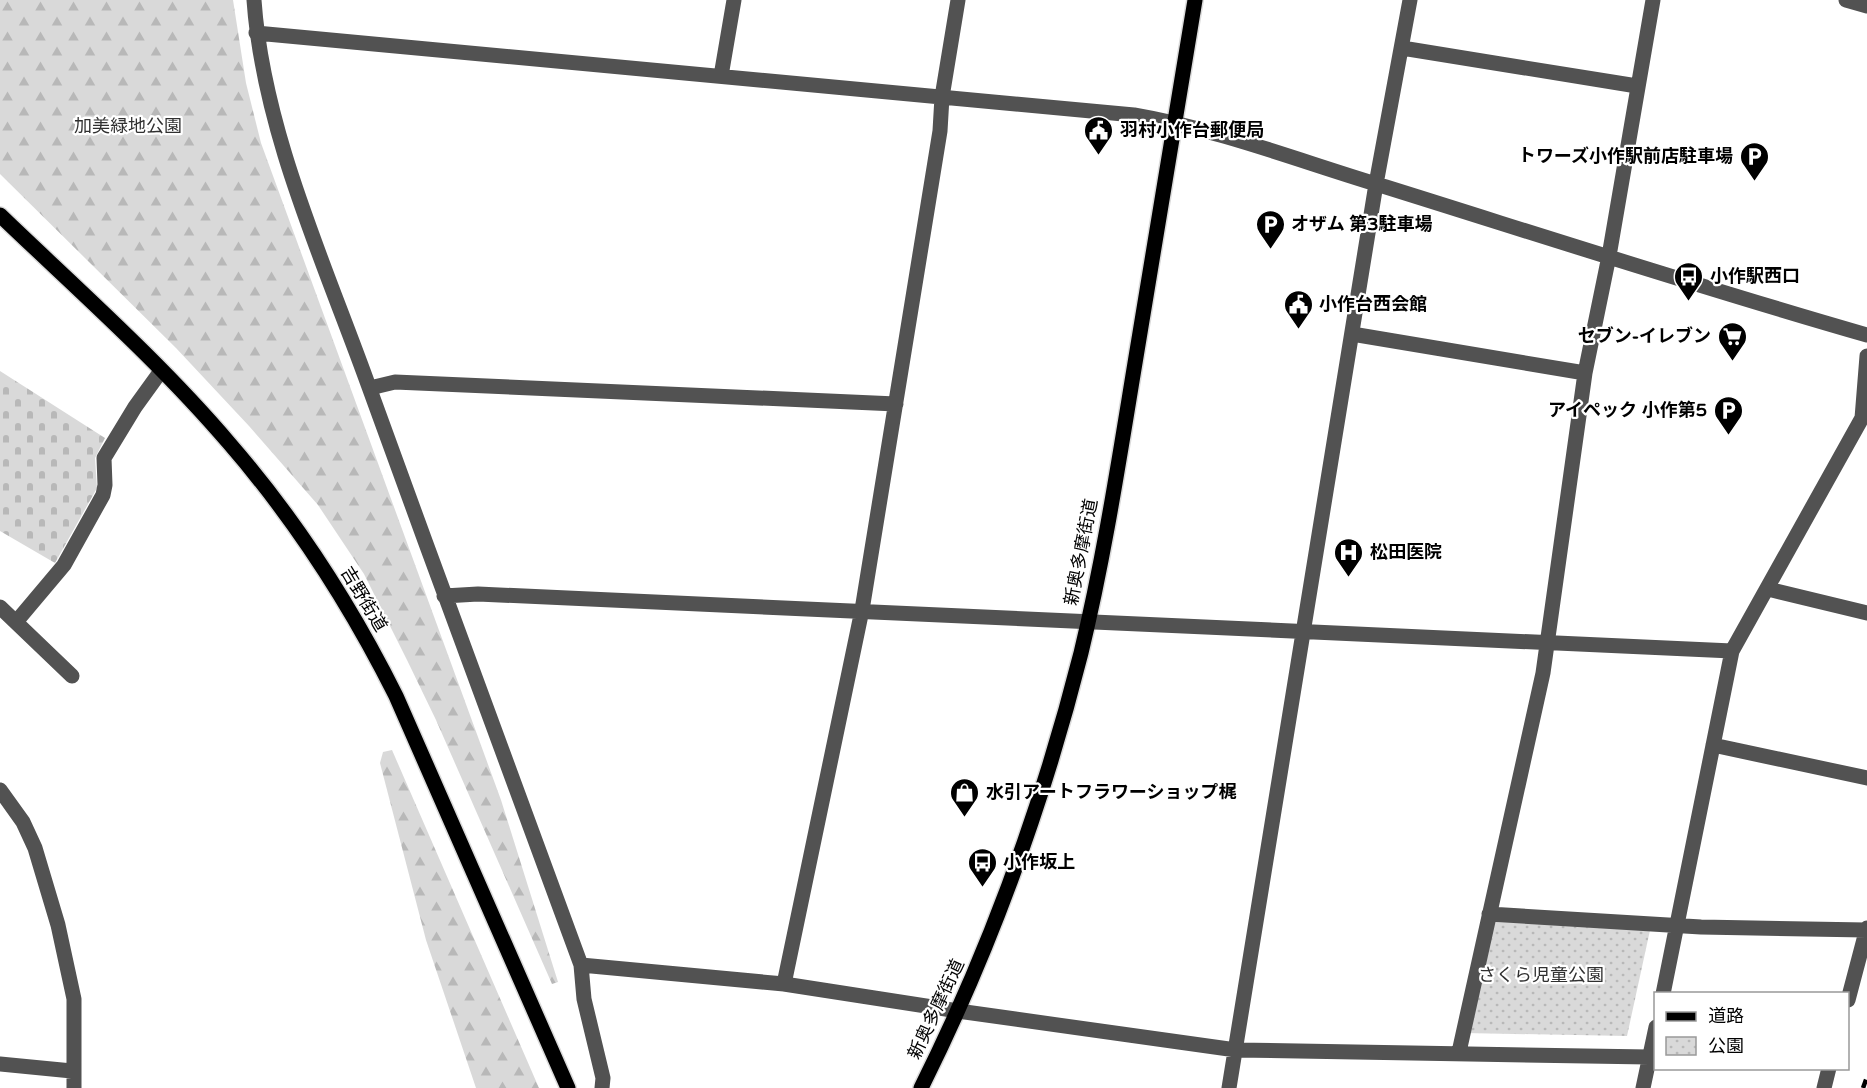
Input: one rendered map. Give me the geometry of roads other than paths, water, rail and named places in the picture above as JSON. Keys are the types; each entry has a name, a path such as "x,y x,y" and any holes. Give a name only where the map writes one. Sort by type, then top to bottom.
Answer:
{"main road":[{"name":"新奥多摩街道","path":"921,1088 958,1011 1006,894 1039,801 1081,652 1122,441 1195,0"},
{"name":"吉野街道","path":"0,215 161,371 228,441 311,551 379,662 568,1088"}],"street":[{"path":"254,0 261,64 281,143 444,596 581,965 585,999 603,1078 602,1088"},
{"path":"721,76 734,0"},
{"path":"784,984 862,610 940,131 942,97 958,0"},
{"path":"1229,1088 1301,659 1303,630 1376,184 1410,0"},
{"path":"1459,1053 1543,673 1585,373 1609,256 1653,0"},
{"path":"1846,0 1867,6"},
{"path":"256,33 1134,115 1176,122 1230,136 1376,184 1867,335"},
{"path":"1402,48 1637,86"},
{"path":"1352,334 1585,373"},
{"path":"1662,992 1732,651 1864,419 1867,356"},
{"path":"16,621 64,565 103,495 104,458 135,407 161,371"},
{"path":"370,388 395,382 896,404"},
{"path":"1768,589 1867,613"},
{"path":"444,596 478,594 862,610 1732,651"},
{"path":"0,607 72,676"},
{"path":"1713,745 1867,778"},
{"path":"0,790 23,822 35,848 58,925 74,999 72,1071 74,1088"},
{"path":"1489,914 1677,925 1867,929 1849,996"},
{"path":"581,965 784,984 1236,1050 1649,1057"},
{"path":"1643,1088 1654,1036"},
{"path":"0,1064 72,1071"},
{"path":"1824,1088 1828,1070"}],"railway":[{"path":"1863,1088 1867,1077"}],"place":[{"name":"羽村小作台郵便局","path":"1099,156"},
{"name":"トワーズ小作駅前店駐車場","path":"1754,182"},
{"name":"オザム 第3駐車場","path":"1270,250"},
{"name":"小作駅西口","path":"1689,302"},
{"name":"小作台西会館","path":"1298,330"},
{"name":"セブン-イレブン","path":"1732,362"},
{"name":"アイペック 小作第5","path":"1728,436"},
{"name":"松田医院","path":"1349,578"},
{"name":"水引アートフラワーショップ梶","path":"965,818"},
{"name":"小作坂上","path":"982,888"}],"park label":[{"name":"加美緑地公園","path":"128,126"},
{"name":"さくら児童公園","path":"1541,975"}]}
